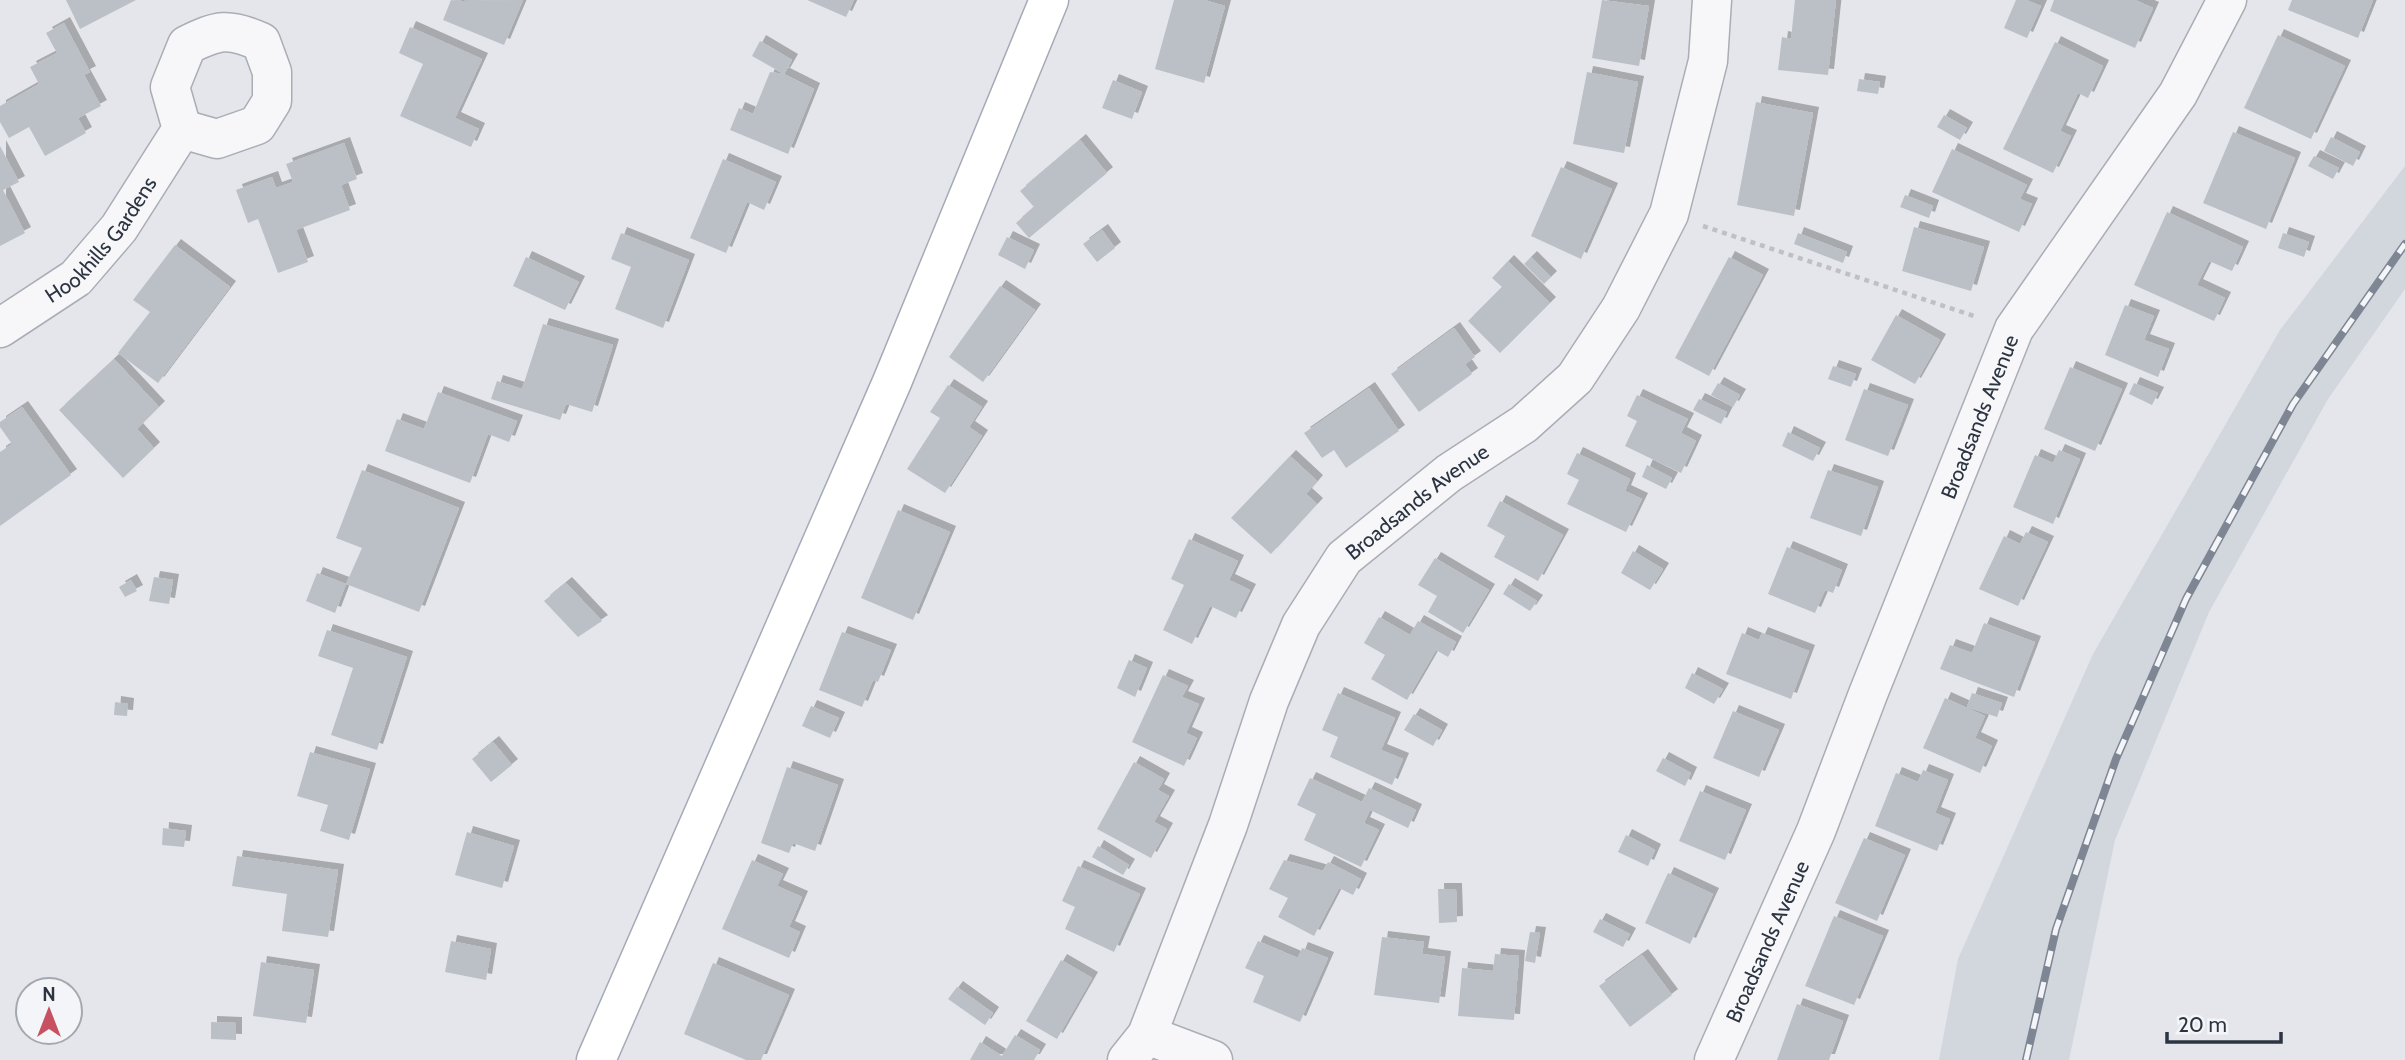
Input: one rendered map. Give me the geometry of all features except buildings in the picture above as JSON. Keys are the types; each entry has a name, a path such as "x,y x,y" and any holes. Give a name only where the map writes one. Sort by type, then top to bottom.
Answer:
{"main road":[{"path":"596,1060 892,382 1049,0"}],"street":[{"name":"Broadsands Avenue","path":"1213,1060 1137,1047 1228,825 1269,701 1301,625 1344,558 1450,473 1524,424 1575,378 1621,308 1669,214 1708,61 1712,0"},
{"name":"Broadsands Avenue","path":"1714,1060 1816,831 2014,329 2178,94 2227,0"},
{"name":"Hookhills Gardens","path":"0,328 76,278 119,228 182,129"}],"path":[{"path":"1669,214 2014,329"}],"shaded area":[{"path":"2405,166 2405,289 2328,399 2209,612 2115,840 2069,1060 1939,1060 1958,959 2093,654 2280,330"}],"railway":[{"path":"2026,1060 2056,929 2116,759 2186,599 2293,404 2405,244"}]}
